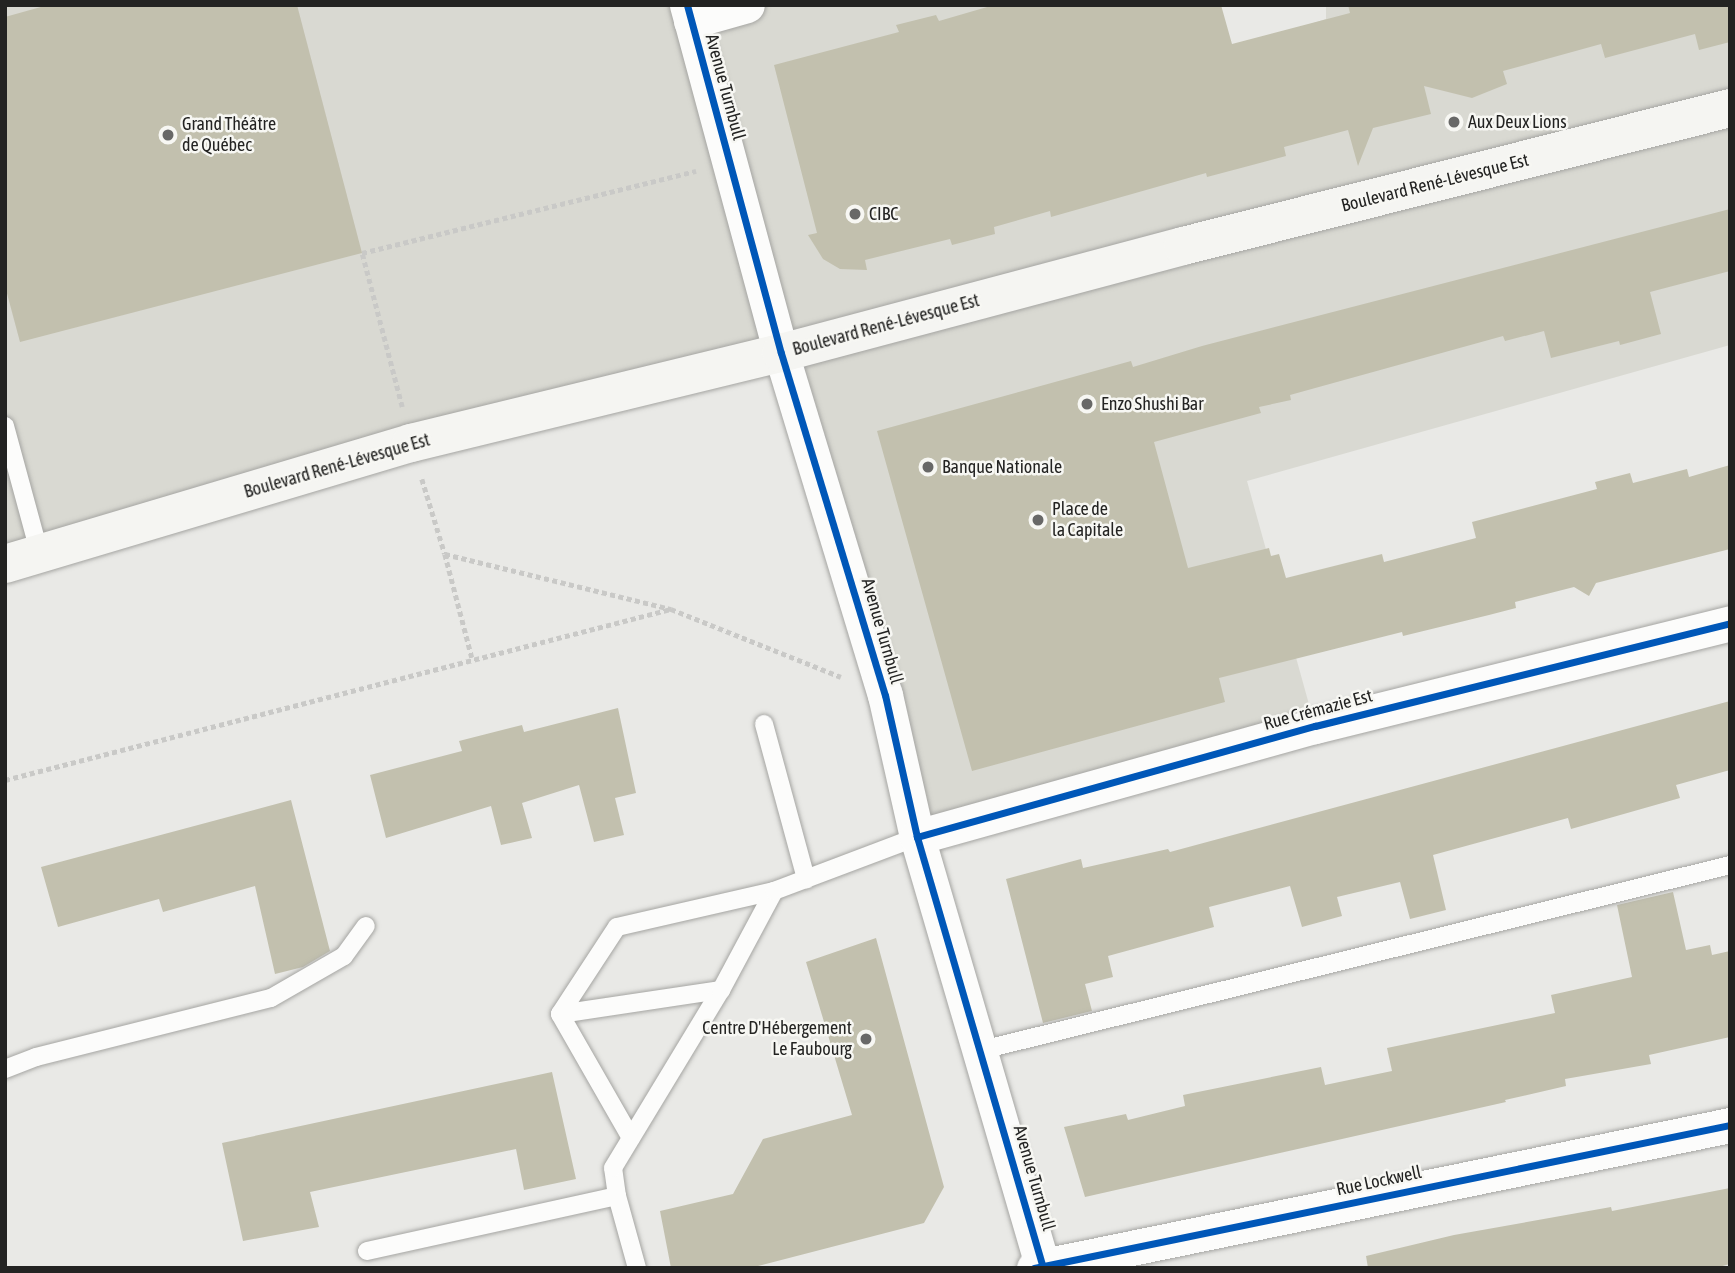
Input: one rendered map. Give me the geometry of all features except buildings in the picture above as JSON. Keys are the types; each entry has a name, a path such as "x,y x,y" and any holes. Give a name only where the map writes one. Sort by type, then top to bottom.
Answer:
{"main road":[{"name":"Boulevard René-Lévesque Est","path":"22,559 411,443 781,353 1183,246 1730,108"}],"street":[{"path":"689,13 747,5"},
{"name":"Avenue Turnbull","path":"689,13 781,353 885,695 917,837 982,1050 1040,1267"},
{"name":"Rue Crémazie Est","path":"917,837 1315,726 1730,623"},
{"name":"Rue Lockwell","path":"1040,1267 1730,1125"}],"lane":[{"path":"5,426 22,559"},
{"path":"764,723 806,879"},
{"path":"560,1014 617,927 774,891 917,837"},
{"path":"982,1050 1730,865"},
{"path":"637,1268 617,1196 613,1168 721,990 774,891"},
{"path":"5,1069 36,1057 271,998 344,957 366,926"},
{"path":"560,1014 721,990"},
{"path":"560,1014 631,1138"},
{"path":"367,1251 617,1196"}],"path":[{"path":"472,658 445,554 411,443 362,253 730,163"},
{"path":"445,554 671,609 885,695"},
{"path":"5,780 671,609"}],"shaded area":[{"path":"5,5 1018,5 1049,109 1326,19 1326,5 1730,5 1730,345 1247,481 1315,726 917,837 780,353 5,544"}],"cycle path":[{"path":"687,5 781,353 885,695 917,837 1043,1268"},
{"path":"917,837 1315,726 1730,623"},
{"path":"1034,1268 1730,1125"}],"place":[{"name":"Aux Deux Lions","path":"1454,122"},
{"name":"Grand Théâtre de Québec","path":"168,135"},
{"name":"CIBC","path":"855,214"},
{"name":"Enzo Shushi Bar","path":"1087,404"},
{"name":"Banque Nationale","path":"928,467"},
{"name":"Place de la Capitale","path":"1038,520"},
{"name":"Centre D'Hébergement Le Faubourg","path":"866,1039"}]}
